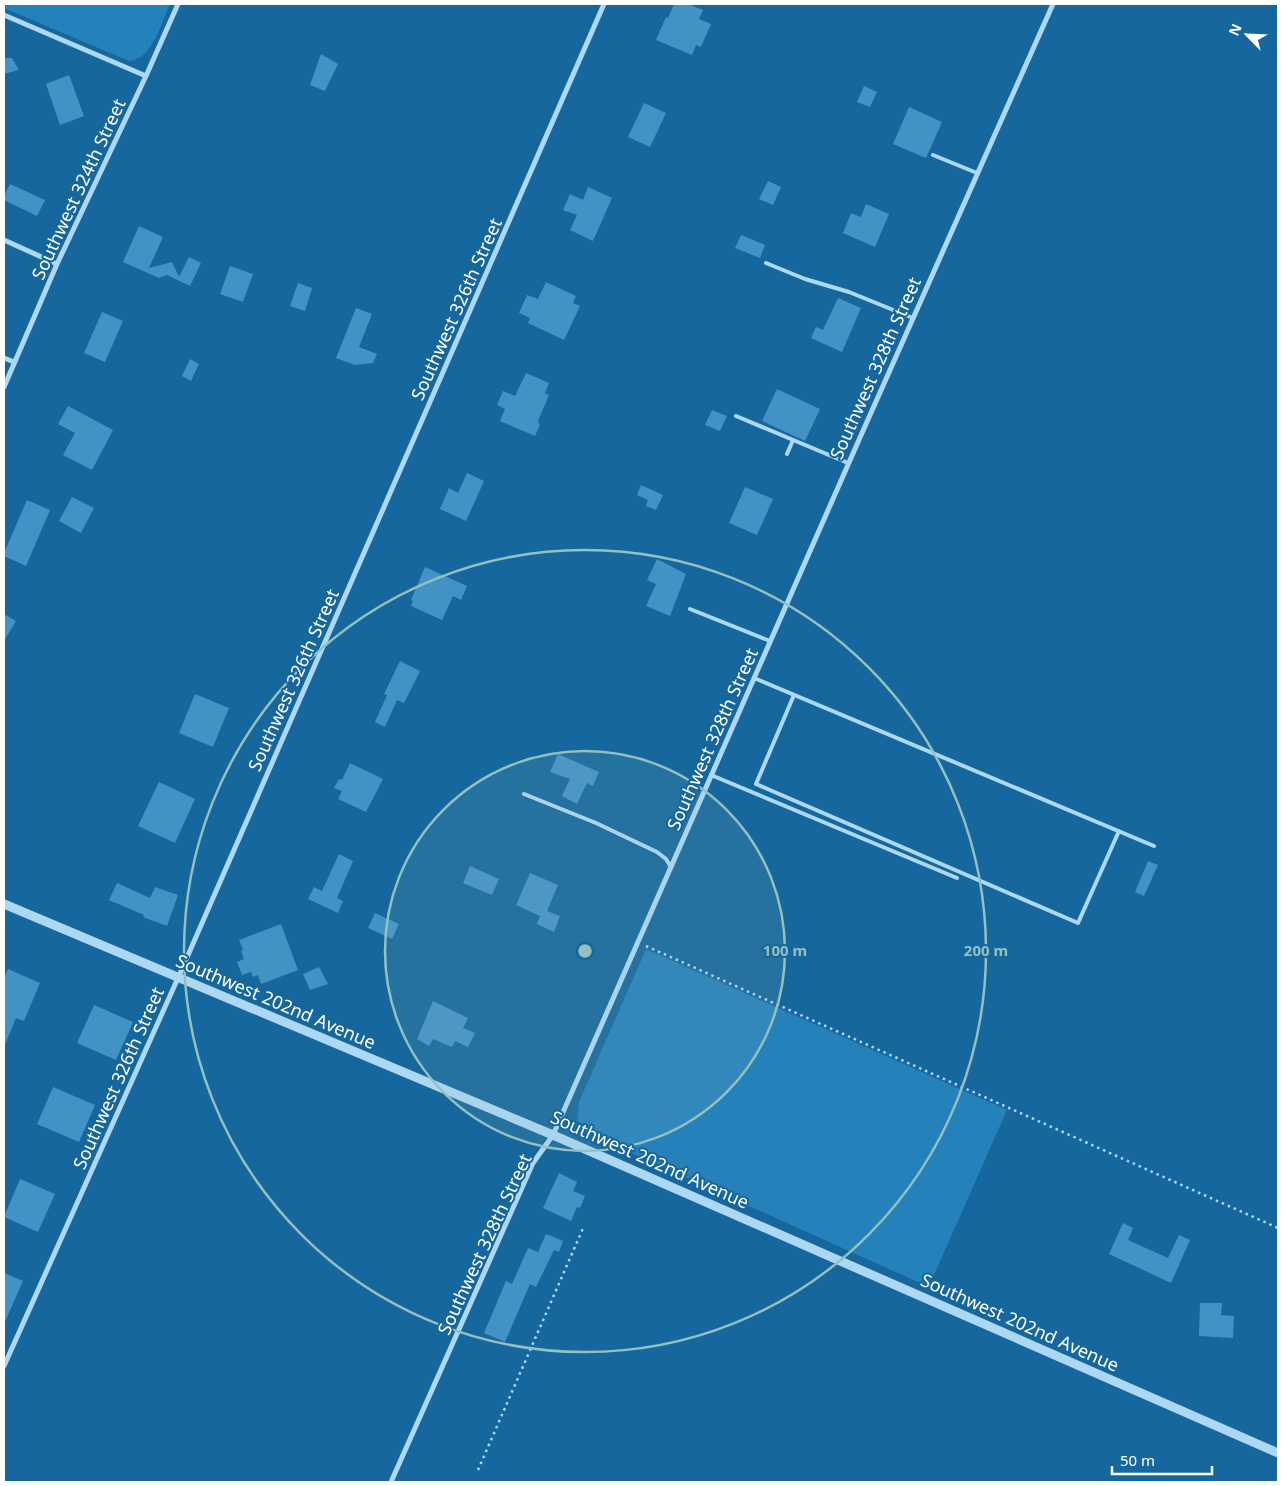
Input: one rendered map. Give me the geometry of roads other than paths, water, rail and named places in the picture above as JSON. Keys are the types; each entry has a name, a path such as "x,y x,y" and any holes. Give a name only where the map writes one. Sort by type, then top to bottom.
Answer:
{"street":[{"name":"Southwest 324th Street","path":"4,387 57,264 178,4"},
{"name":"Southwest 326th Street","path":"4,1363 178,978 604,4"},
{"name":"Southwest 328th Street","path":"391,1482 533,1164 553,1134 848,463 1053,4"},
{"path":"4,14 146,76"},
{"path":"4,240 57,264"},
{"path":"4,358 14,362"},
{"name":"Southwest 202nd Avenue","path":"4,904 553,1134 1278,1453"}],"lane":[{"path":"933,155 977,174"},
{"path":"766,263 805,279 849,292 913,318"},
{"path":"736,416 848,463"},
{"path":"787,454 793,440"},
{"path":"690,609 770,642"},
{"path":"754,678 1154,846"},
{"path":"794,695 756,784 978,881 1078,922 1118,831"},
{"path":"711,775 957,878"},
{"path":"524,794 596,823 657,852 666,859 671,867"}]}
